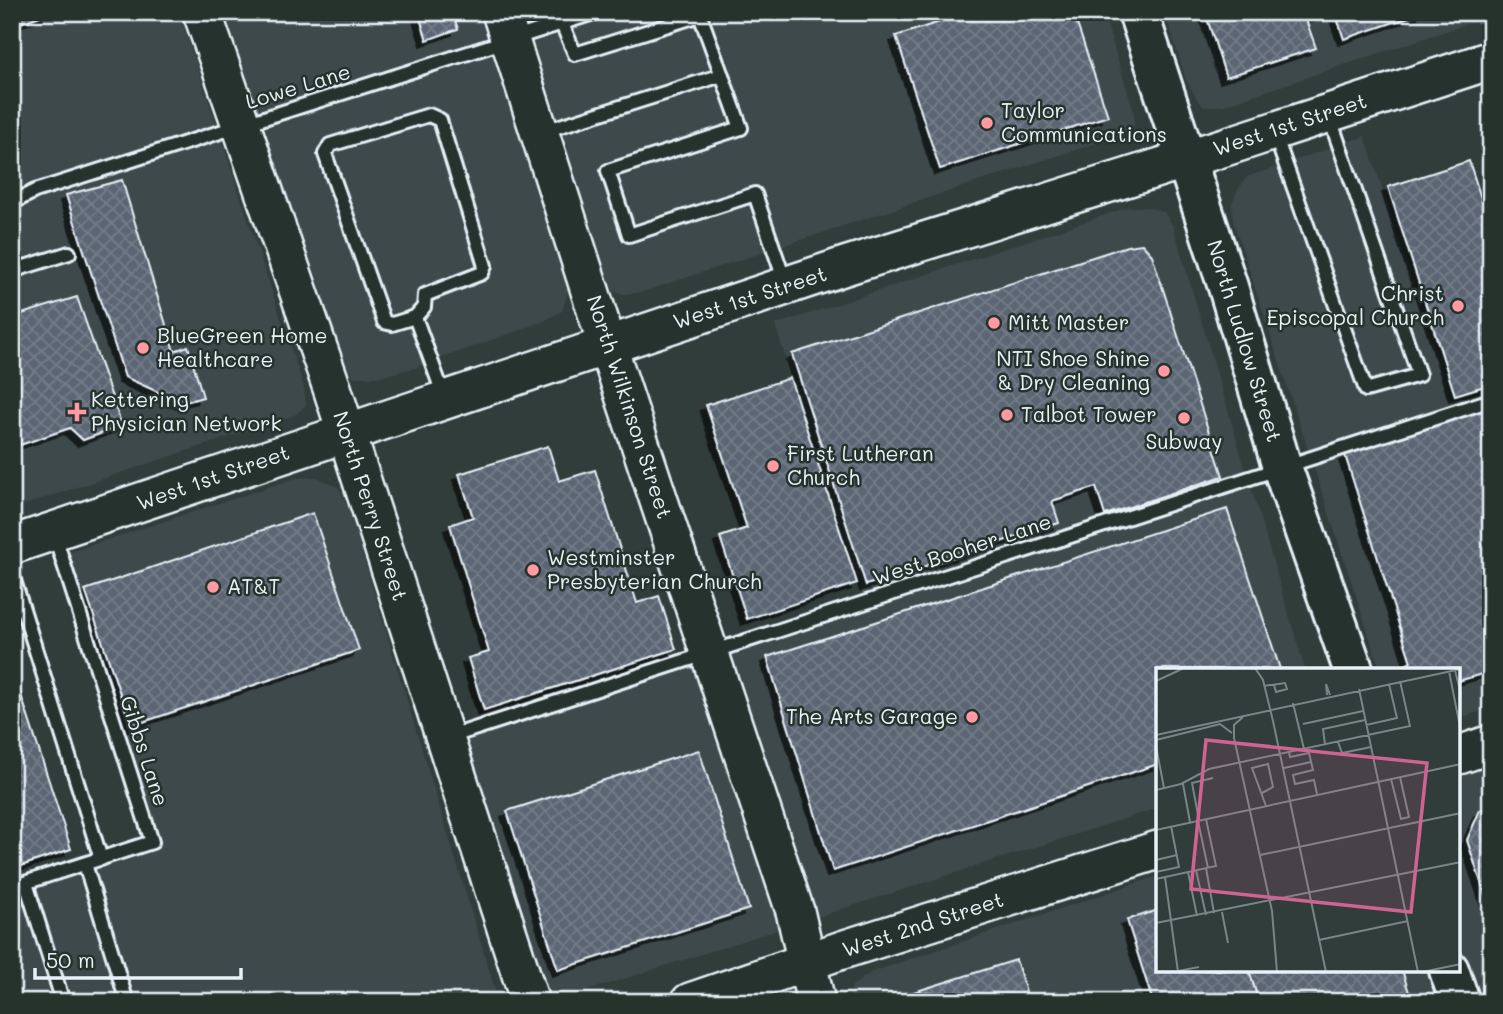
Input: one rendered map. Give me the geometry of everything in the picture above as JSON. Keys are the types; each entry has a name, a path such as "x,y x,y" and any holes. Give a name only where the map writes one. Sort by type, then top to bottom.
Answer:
{"main road":[{"name":"North Perry Street","path":"202,12 347,433 530,1002"},
{"name":"North Ludlow Street","path":"1138,12 1187,158 1282,467 1353,668"},
{"name":"North Wilkinson Street","path":"506,26 607,344 795,911 817,1002"},
{"name":"West 1st Street","path":"12,545 607,344 1491,60"},
{"path":"1461,754 1491,744"},
{"name":"West 2nd Street","path":"690,1002 842,950 1156,851"},
{"path":"1450,972 1460,1002"}],"lane":[{"name":"Lowe Lane","path":"12,202 35,191 241,125 506,26 562,24 597,12"},
{"path":"562,24 575,54 700,15 741,128 608,171 629,235 755,194 786,286"},
{"path":"540,132 722,75"},
{"path":"1274,131 1366,390 1419,375 1328,112"},
{"path":"429,115 440,120 485,266 482,273 425,295 424,307 415,317 392,324 384,322 325,155 330,145 429,115"},
{"path":"12,271 69,253"},
{"path":"415,317 445,399"},
{"name":"West Booher Lane","path":"445,738 1491,400"},
{"name":"Gibbs Lane","path":"12,887 152,842 54,531"},
{"path":"12,575 101,859"},
{"path":"85,864 127,1002"},
{"path":"26,883 63,1002"}],"shaded area":[{"path":"12,12 179,12 304,388 306,405 295,415 12,509"},
{"path":"225,12 481,12 568,270 567,295 562,311 544,321 414,368 378,377 354,377 341,364"},
{"path":"522,12 1103,12 1134,112 1134,126 1124,134 642,292 614,292"},
{"path":"1165,12 1491,12 1491,16 1224,105 1204,107 1186,80"},
{"path":"1365,136 1452,403 1388,425 1491,393 1491,708 1461,717 1461,668 1380,668 1233,221 1232,203 1247,177"},
{"path":"1129,207 1147,207 1164,212 1173,226 1305,668 1156,668 1156,809 574,995 549,998 540,990 459,726 863,594 775,325"},
{"path":"317,477 339,488 349,510 495,989 494,1002 12,1002 12,880 152,835 67,553 296,478"},
{"path":"1491,765 1491,1002 848,1002 852,986 872,972 1156,877 1156,972 1461,972 1461,774"}],"building":[{"path":"12,12 48,12 48,13 12,26"},
{"path":"418,12 452,12 458,29 427,40"},
{"path":"971,12 1073,12 1108,116 940,169 896,36"},
{"path":"1205,12 1330,12 1306,20 1316,48 1226,77"},
{"path":"1335,12 1424,12 1344,39"},
{"name":"Christ Episcopal Church","path":"1469,161 1491,229 1491,384 1455,395 1388,187"},
{"path":"122,180 174,351 188,346 203,397 182,403 125,377 66,195"},
{"name":"Talbot Tower","path":"1142,244 1152,255 1223,476 1105,515 1096,487 1052,501 1059,523 866,585 792,354 1127,246"},
{"path":"77,297 122,426 83,440 70,428 20,445 12,422 12,317"},
{"name":"First Lutheran Church","path":"790,378 857,583 747,619 720,537 747,528 706,405"},
{"path":"1491,407 1491,671 1461,680 1461,668 1402,668 1411,662 1345,455"},
{"name":"Westminster Presbyterian Church","path":"548,446 559,481 595,470 637,603 659,596 676,649 484,710 468,658 489,652 450,525 473,517 459,474"},
{"name":"The Arts Garage","path":"1227,509 1280,668 1156,668 1156,765 833,871 767,657"},
{"path":"313,513 359,650 131,726 85,590"},
{"path":"12,667 71,849 12,869"},
{"path":"699,750 749,909 558,970 507,811"},
{"path":"1491,807 1491,912 1467,840 1480,810"},
{"path":"1156,911 1156,972 1250,972 1259,1002 1153,1002 1127,920"},
{"path":"1016,960 1029,1002 899,1002 898,997"},
{"path":"1250,972 1403,972 1412,1002 1259,1002"}],"place":[{"name":"Taylor Communications","path":"987,123"},
{"name":"Christ Episcopal Church","path":"1458,306"},
{"name":"Mitt Master","path":"994,323"},
{"name":"BlueGreen Home Healthcare","path":"143,348"},
{"name":"NTI Shoe Shine & Dry Cleaning","path":"1164,371"},
{"name":"Kettering Physician Network","path":"77,412"},
{"name":"Talbot Tower","path":"1007,415"},
{"name":"Subway","path":"1184,418"},
{"name":"First Lutheran Church","path":"773,466"},
{"name":"Westminster Presbyterian Church","path":"533,570"},
{"name":"AT&T","path":"213,587"},
{"name":"The Arts Garage","path":"972,717"}]}
